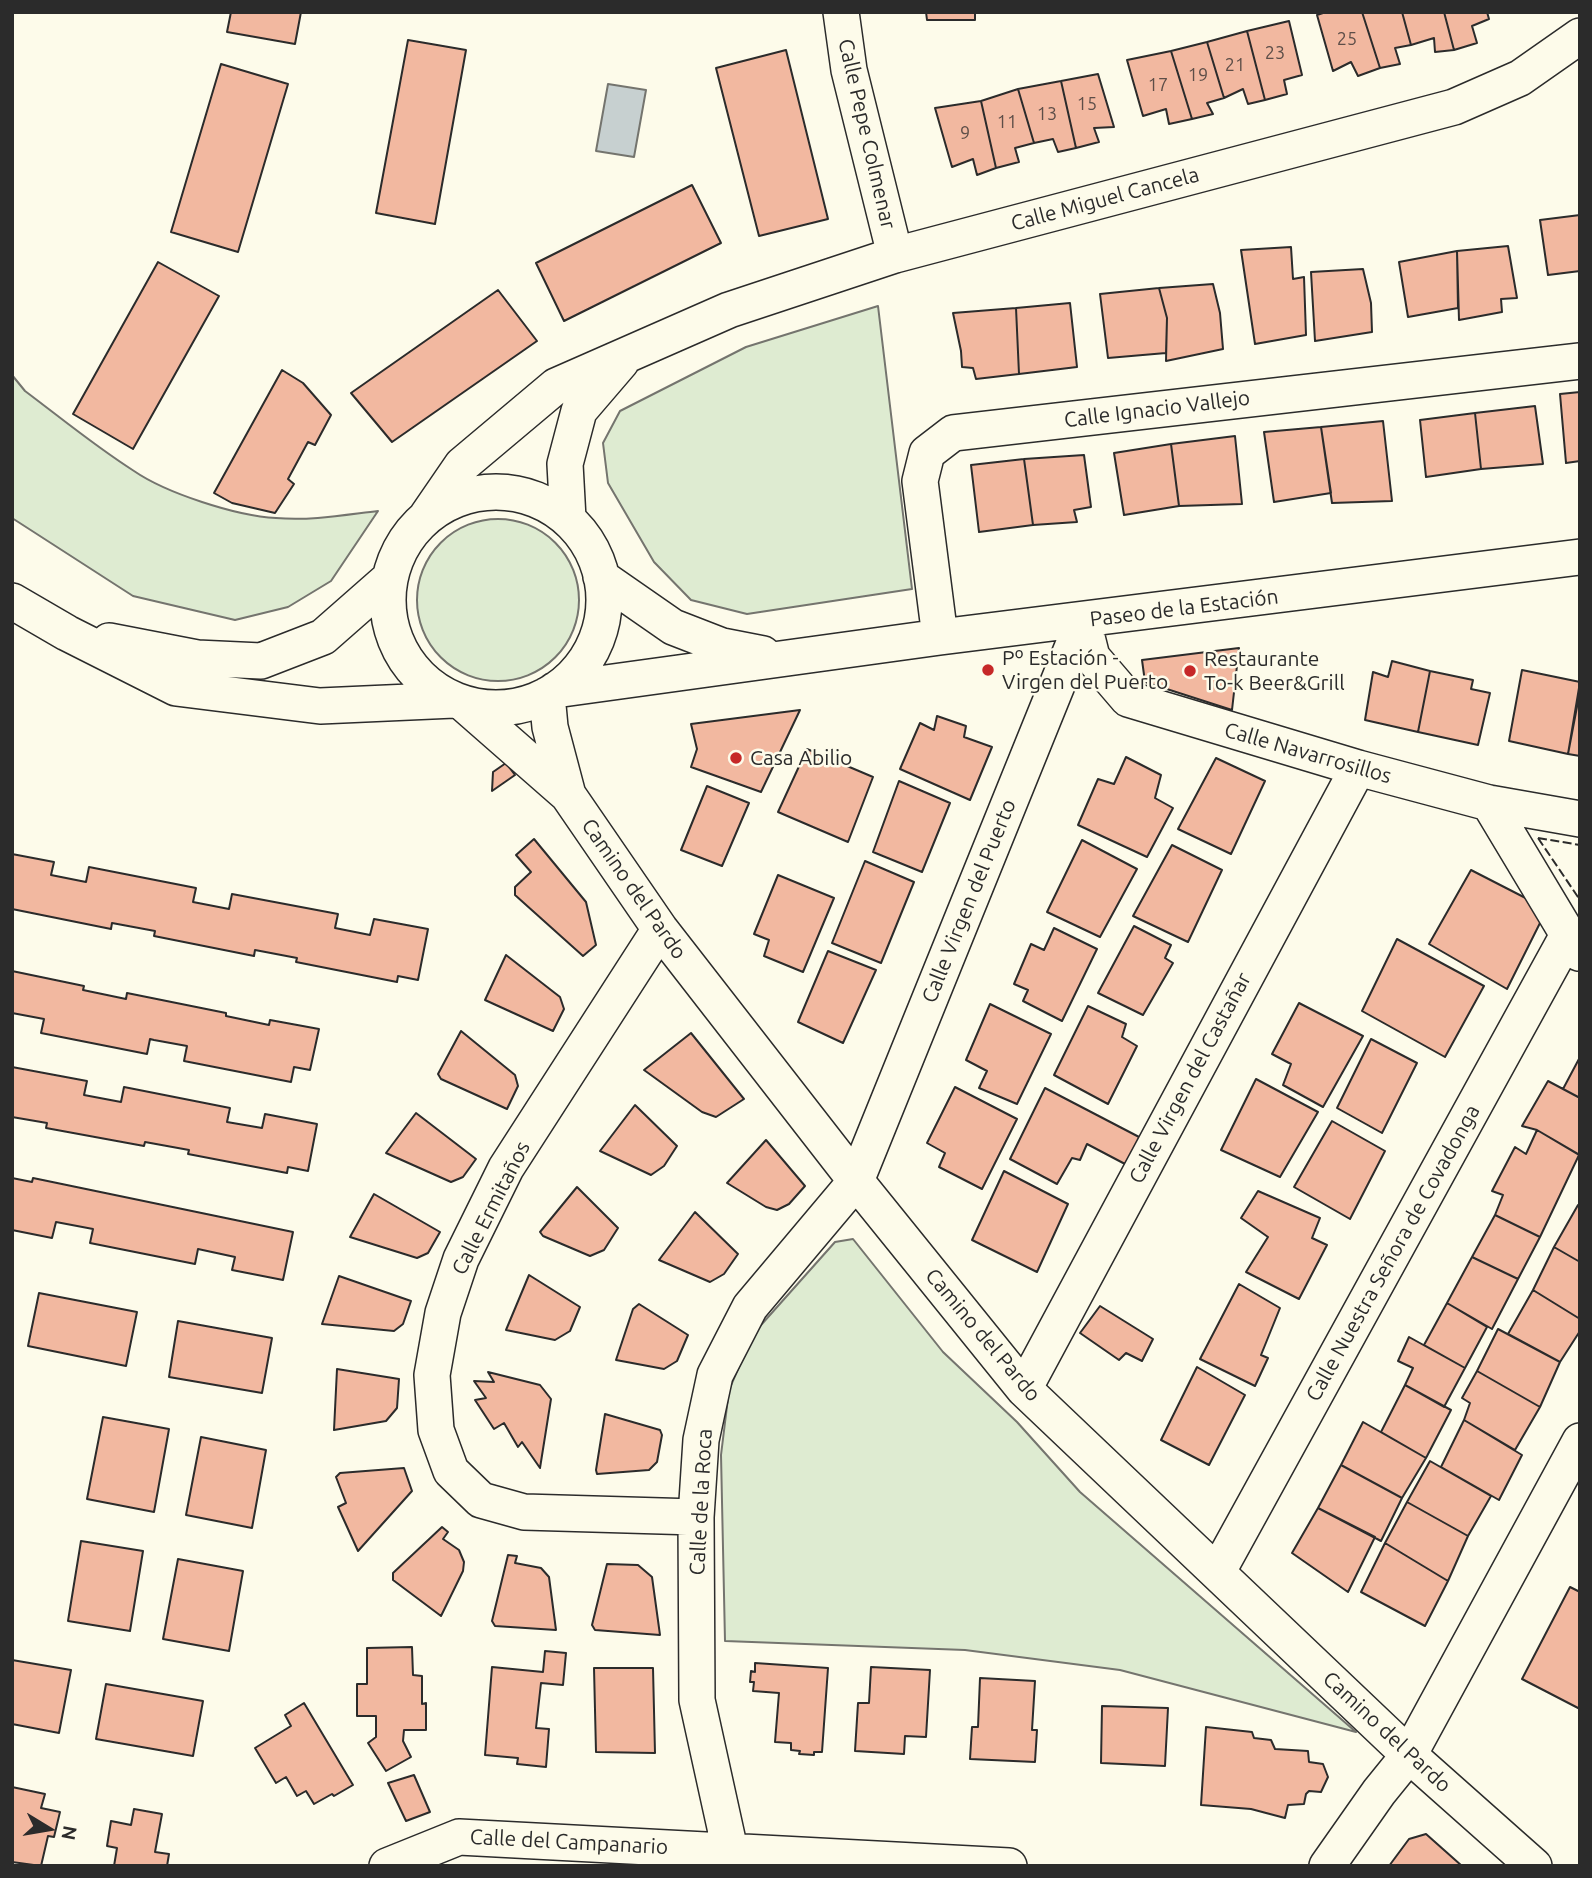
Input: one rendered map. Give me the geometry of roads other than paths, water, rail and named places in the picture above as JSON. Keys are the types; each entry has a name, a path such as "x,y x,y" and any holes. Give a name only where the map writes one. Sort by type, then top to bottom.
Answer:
{"street":[{"name":"Calle Pepe Colmenar","path":"841,12 849,70 895,255"},
{"name":"Calle Miguel Cancela","path":"427,516 463,465 556,386 729,310 895,255 1454,107 1520,78 1580,36"},
{"name":"Calle Miguel Cancela","path":"568,519 565,464 579,411 625,356"},
{"name":"Calle Ignacio Vallejo","path":"940,637 920,481 927,453 953,433 1580,360"},
{"path":"12,601 67,633 176,688 320,706 459,702 492,708 520,705 551,693 575,674 590,653 600,629 604,603 601,577 583,536 568,519 543,502 513,493 483,492 454,500 427,516 407,538 393,565 389,579 390,623 399,649 414,672 459,702"},
{"name":"Paseo de la Estación","path":"551,693 940,637 1580,557"},
{"name":"Paseo de la Estación","path":"601,577 673,627 722,646 788,659"},
{"path":"67,633 197,658 261,661 323,637 389,579"},
{"name":"Calle Navarrosillos","path":"1083,621 1093,656 1128,699 1358,768 1489,803 1580,819"},
{"name":"Calle Virgen del Puerto","path":"856,1181 1083,621"},
{"name":"Camino del Pardo","path":"551,693 550,727 568,795"},
{"name":"Camino del Pardo","path":"459,702 568,795 660,929 856,1181 1024,1389 1409,1755 1534,1866"},
{"name":"Calle Virgen del Castañar","path":"1024,1389 1358,768"},
{"path":"1489,803 1574,944"},
{"name":"Calle Ermitaños","path":"660,929 506,1168 461,1259 443,1313 432,1375 436,1430 451,1471 481,1500 524,1512 696,1517"},
{"name":"Calle Nuestra Señora de Covadonga","path":"1218,1571 1574,944"},
{"name":"Calle de la Roca","path":"733,1858 697,1700 696,1517 701,1440 715,1375 750,1307 856,1181"},
{"path":"1327,1866 1379,1792 1409,1755 1580,1441"},
{"name":"Calle del Campanario","path":"387,1866 459,1837 733,1858 1009,1866"}],"place":[{"name":"Pº Estación - Virgen del Puerto","path":"988,670"},
{"name":"Restaurante To-k Beer&Grill","path":"1190,671"},
{"name":"Casa Abilio","path":"736,758"}]}
